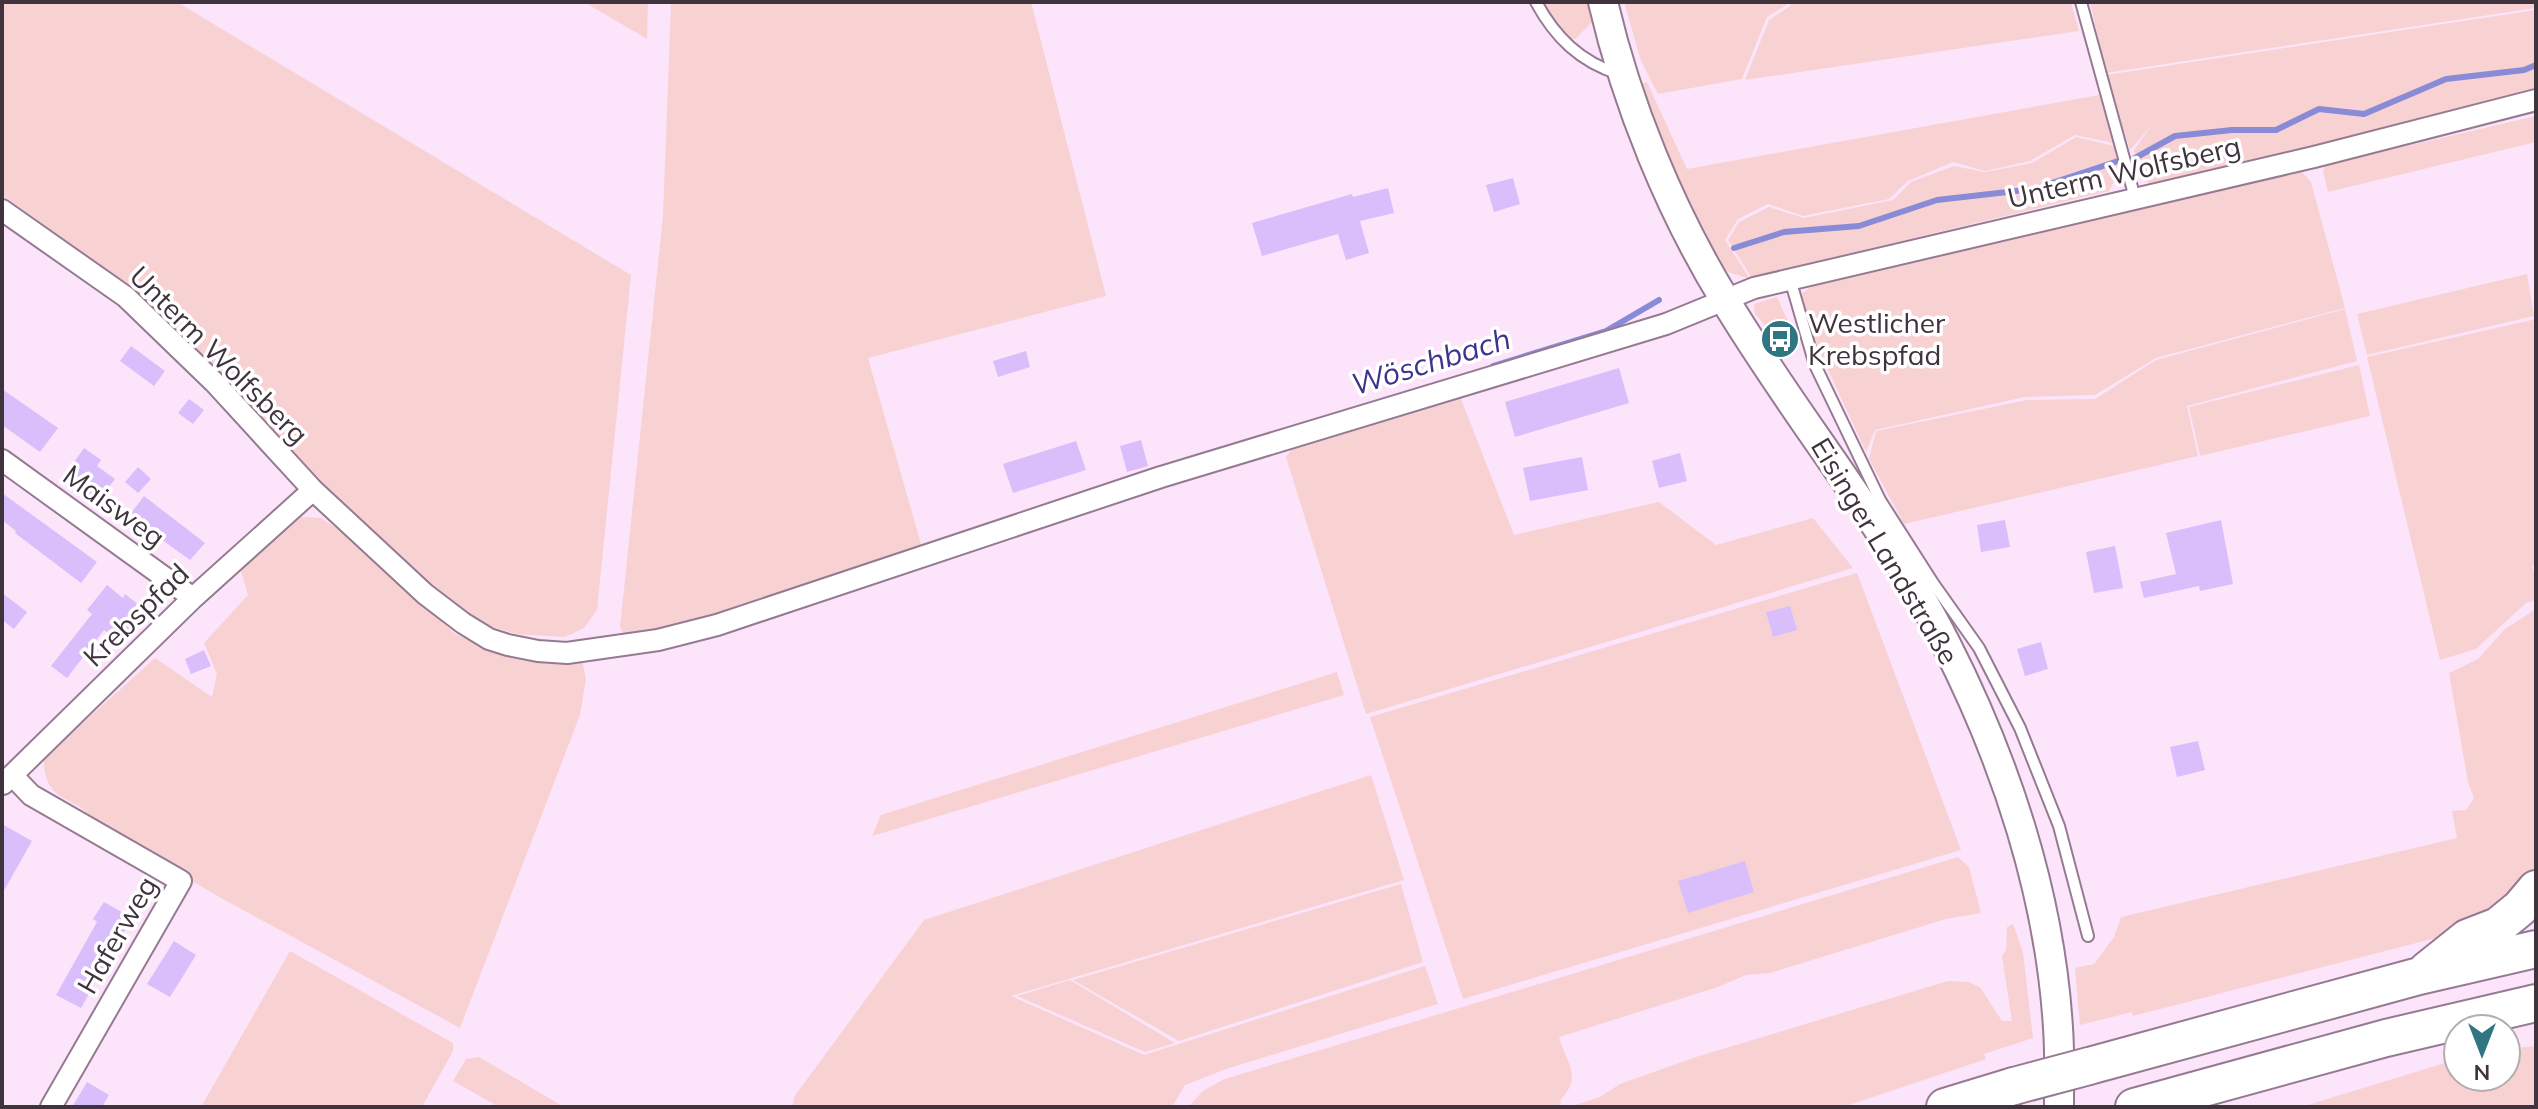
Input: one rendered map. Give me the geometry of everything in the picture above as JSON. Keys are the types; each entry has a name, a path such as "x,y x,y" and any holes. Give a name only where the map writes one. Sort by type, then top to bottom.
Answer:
{"highway":[{"path":"2419,976 2467,938 2498,926 2520,908 2536,889"},
{"path":"1945,1107 2419,976 2536,949"},
{"path":"2134,1107 2386,1038 2536,1003"},
{"path":"2386,1038 2442,1035"}],"main road":[{"name":"Eisinger Landstraße","path":"1603,2 1624,76 1674,202 1725,300 1852,490 1924,605 1946,643 1981,720 2019,822 2042,915 2058,1028 2059,1107"}],"street":[{"name":"Unterm Wolfsberg","path":"2,210 126,297 214,382 313,490 425,594 489,639 538,651 567,653 658,640 717,625 1161,477 1666,324 1754,288 2314,157 2536,100"},
{"name":"Maisweg","path":"2,460 193,598"},
{"name":"Krebspfad","path":"7,780 193,598 313,490"},
{"name":"Haferweg","path":"7,780 181,881 51,1107"}],"lane":[{"path":"1536,2 1552,31 1565,45 1590,62 1624,76"},
{"path":"2081,2 2135,198"},
{"name":"Eisinger Landstraße","path":"1790,279 1815,365 1873,488 1933,583 1979,648 2020,728 2059,826 2088,936"}],"shaded area":[{"path":"2,2 177,2 631,275 597,610 584,628 565,637 517,634 475,622 378,542 185,338 125,282 2,195"},
{"path":"584,2 648,2 647,39"},
{"path":"671,2 1031,2 1106,296 868,358 923,551 711,619 631,636 623,633 620,627 663,216"},
{"path":"1537,2 1589,2 1594,20 1575,39 1568,40"},
{"path":"1624,2 1788,4 1767,17 1742,79 1658,94 1641,61"},
{"path":"1790,2 2071,2 2079,31 1745,80 1769,20 1790,6"},
{"path":"2090,2 2536,2 2536,8 2106,73"},
{"path":"2536,10 2536,95 2151,184 2139,178 2134,150 2151,126 2130,150 2106,75"},
{"path":"1647,82 1687,169 2099,95 2113,143 2075,135 2030,161 1985,171 1953,162 1908,181 1889,199 1803,216 1768,204 1738,219 1725,240 1750,279 1725,271 1679,192 1637,85"},
{"path":"2536,116 2536,142 2328,192 2323,171 2325,165"},
{"path":"2076,137 2114,146 2121,167 2109,191 1751,277 1728,240 1739,222 1769,207 1804,218 1893,200 1911,182 1954,166 1985,172 2032,163"},
{"path":"2301,171 2311,182 2345,308 2156,358 2095,395 2025,397 1875,430 1866,452 1815,342 1801,294 1815,284"},
{"path":"2527,274 2534,316 2367,355 2357,314"},
{"path":"1777,297 1792,330 1775,337 1755,314 1754,304"},
{"path":"2345,309 2357,361 2187,406 2198,456 1904,524 1869,459 1876,431 2027,400 2095,399 2156,360"},
{"path":"2536,319 2536,565 2532,566 2536,600 2526,603 2476,649 2440,660 2367,357"},
{"path":"2359,365 2370,416 2200,456 2189,407"},
{"path":"1461,399 1514,535 1659,502 1716,545 1813,518 1853,568 1366,714 1286,457 1291,450"},
{"path":"302,517 321,518 353,539 455,634 486,647 582,660 586,679 580,715 460,1028 221,898 95,824 81,808 56,793 46,775 44,760 55,748 155,658 212,697 217,674 204,643 248,595 240,568 281,530"},
{"path":"1857,573 1961,850 1463,999 1370,717"},
{"path":"2536,609 2536,877 2471,929 2133,1016 2132,1012 2080,1025 2075,968 2094,964 2114,937 2121,917 2457,838 2452,811 2466,810 2474,798 2468,782 2449,673 2478,659 2505,629"},
{"path":"1337,672 1344,695 872,836 881,815"},
{"path":"1371,775 1404,880 1011,996 1144,1055 1425,966 1438,1004 1229,1068 1185,1085 1172,1107 792,1107 794,1097 924,920"},
{"path":"1958,857 1969,867 1981,913 1946,919 1770,973 1746,975 1718,987 1559,1037 1572,1076 1560,1107 1188,1107 1204,1090 1225,1079"},
{"path":"1401,884 1423,962 1179,1041 1073,980"},
{"path":"2013,924 2023,952 2033,1038 1984,1054 1986,1059 1843,1107 1569,1107 1600,1097 1620,1084 1696,1057 1948,981 1968,982 1980,987 2002,1021 2012,1021 2002,956 2006,950 2007,927"},
{"path":"290,951 453,1043 453,1051 422,1107 201,1107"},
{"path":"1070,980 1175,1043 1145,1052 1017,996"},
{"path":"2536,1046 2536,1107 2301,1107 2442,1064 2442,1093 2522,1093 2522,1047"},
{"path":"479,1057 564,1107 499,1107 453,1081 466,1059"}],"building":[{"path":"1513,178 1520,204 1494,212 1486,185"},
{"path":"1388,188 1394,213 1360,221 1369,253 1346,260 1338,234 1262,256 1252,223 1352,194 1353,197"},
{"path":"131,346 165,371 154,386 120,361"},
{"path":"1026,351 1030,367 998,377 993,361"},
{"path":"1619,368 1629,403 1515,437 1505,402"},
{"path":"2,389 58,428 40,452 2,425"},
{"path":"189,399 204,410 193,424 178,413"},
{"path":"1141,440 1148,466 1127,472 1120,446"},
{"path":"1076,441 1086,470 1013,493 1003,464"},
{"path":"84,448 101,460 97,466 115,479 96,504 62,479"},
{"path":"1680,453 1687,481 1659,488 1652,461"},
{"path":"1582,457 1588,490 1530,501 1523,468"},
{"path":"138,467 151,479 138,493 125,482"},
{"path":"2,493 97,562 81,583 2,520"},
{"path":"144,496 205,543 190,560 129,516"},
{"path":"2005,520 2010,547 1981,552 1977,525"},
{"path":"2221,520 2233,584 2200,591 2199,586 2144,598 2140,582 2176,574 2166,533"},
{"path":"2115,546 2123,588 2094,593 2086,552"},
{"path":"107,585 123,598 125,594 139,605 128,618 134,623 119,642 104,630 67,678 51,666 92,614 87,610"},
{"path":"2,593 27,612 14,629 2,620"},
{"path":"1790,606 1797,630 1773,637 1766,612"},
{"path":"2041,642 2048,669 2025,676 2017,649"},
{"path":"204,650 211,666 191,674 185,659"},
{"path":"2198,741 2205,770 2177,777 2170,747"},
{"path":"2,824 32,841 2,894"},
{"path":"1745,861 1754,892 1688,913 1678,881"},
{"path":"104,902 132,918 81,1008 56,995 97,922 93,919"},
{"path":"174,941 196,955 170,997 147,984"},
{"path":"87,1082 109,1095 102,1107 72,1107"}],"waterway":[{"name":"Wöschbach","path":"2135,158 2175,136 2232,130 2276,130 2319,109 2364,114 2446,79 2524,70 2536,65"},
{"name":"Wöschbach","path":"1734,248 1784,232 1859,226 1937,200 2034,189 2118,161"},
{"name":"Wöschbach","path":"1493,366 1606,331 1659,300"}],"place":[{"name":"Westlicher Krebspfad","path":"1780,339"}]}
